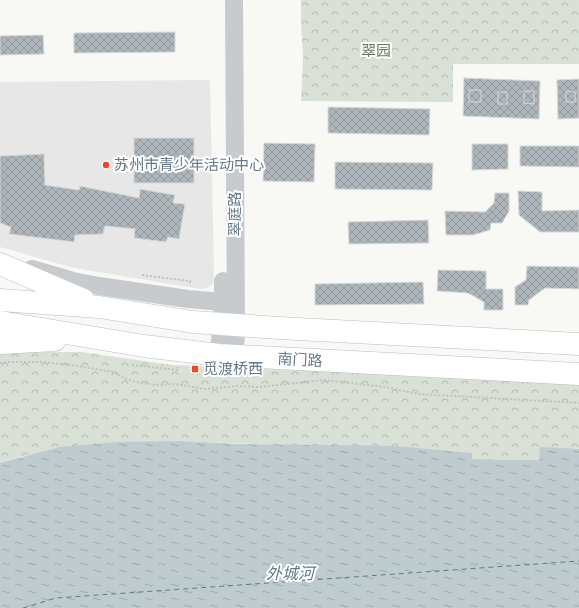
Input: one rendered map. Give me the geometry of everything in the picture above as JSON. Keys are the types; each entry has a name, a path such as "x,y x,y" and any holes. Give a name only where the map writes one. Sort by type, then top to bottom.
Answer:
{"main road":[{"path":"0,264 99,307"},
{"name":"南门路","path":"0,300 99,307 159,317 229,324 579,344"},
{"name":"南门路","path":"0,322 144,346 227,355 579,374"},
{"path":"0,343 91,338"}],"street":[{"name":"翠庭路","path":"222,0 224,126 223,302 229,324"},
{"name":"翠庭路","path":"227,355 229,324 234,0"},
{"path":"0,260 73,281 99,286 188,299 223,302"}],"path":[{"path":"142,275 190,281"},
{"path":"0,363 42,362 114,372 125,379 136,382 156,385 176,384 205,389 238,386 258,387 324,380 385,387 426,395 579,403"},
{"path":"132,365 178,370"}],"shaded area":[{"name":"苏州市青少年活动中心","path":"210,80 214,275 213,283 208,288 200,289 70,267 0,247 0,82"}],"green space":[{"name":"翠园","path":"301,0 579,0 579,64 453,64 453,102 301,101 303,58"},
{"path":"0,352 81,352 172,365 341,372 579,385 579,449 563,451 537,460 513,461 472,459 472,453 181,441 24,456 0,463"}],"water":[{"name":"外城河","path":"181,441 241,444 395,446 472,453 472,459 505,460 539,460 540,447 579,449 579,608 0,608 0,463 60,447 118,442"}],"building":[{"path":"175,32 175,52 74,53 74,33"},
{"path":"43,35 44,54 0,55 0,36"},
{"path":"464,78 540,81 539,119 463,116"},
{"path":"579,79 579,118 558,119 557,80"},
{"path":"469,90 481,90 481,102 469,102"},
{"path":"524,91 534,91 534,104 524,103"},
{"path":"566,91 575,92 575,102 566,102"},
{"path":"498,92 507,92 507,104 498,104"},
{"path":"328,107 430,109 429,135 328,133"},
{"path":"134,138 194,138 194,183 134,183"},
{"path":"264,143 315,144 314,182 263,181"},
{"path":"472,144 508,144 508,169 472,170"},
{"path":"520,146 579,146 579,167 520,166"},
{"path":"44,154 45,185 79,190 80,186 139,198 140,189 175,195 173,203 185,204 179,239 168,237 166,242 134,238 135,229 105,226 103,234 75,235 74,242 9,234 11,227 0,223 0,156"},
{"path":"335,162 433,163 432,190 335,189"},
{"path":"518,191 542,192 542,211 579,210 579,232 540,232 519,215"},
{"path":"495,193 509,193 509,211 502,223 491,223 490,230 473,235 446,235 445,211 485,212 494,203"},
{"path":"428,220 429,243 349,244 348,222"},
{"path":"527,266 579,267 579,289 545,288 529,300 528,305 515,305 515,287 526,280"},
{"path":"438,270 486,271 486,289 503,289 503,310 484,310 484,302 468,293 437,291"},
{"path":"423,282 424,304 315,305 315,284"}],"ferry route":[{"path":"23,608 56,598 579,561"}],"place":[{"name":"苏州市青少年活动中心","path":"106,165"},
{"name":"觅渡桥西","path":"195,369"}]}
